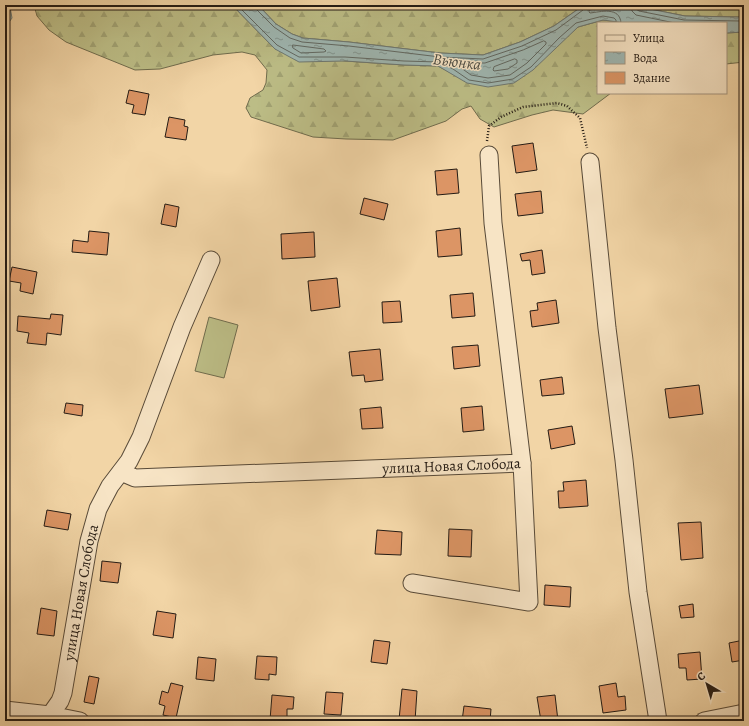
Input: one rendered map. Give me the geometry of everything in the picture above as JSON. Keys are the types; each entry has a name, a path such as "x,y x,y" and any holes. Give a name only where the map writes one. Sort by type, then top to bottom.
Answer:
{"street":[{"name":"улица Новая Слобода","path":"121,472 135,478 522,463 493,223 489,155"},
{"path":"590,162 607,328 624,460 638,592 658,721"},
{"name":"улица Новая Слобода","path":"48,718 63,693 89,541 98,509 110,486 129,460 141,437 182,327 212,260"},
{"path":"412,583 529,602 522,463"},
{"path":"5,710 48,718 80,721"},
{"path":"704,721 744,713"}],"path":[{"path":"489,155 487,138 489,126 501,117 523,107 557,103 568,106 580,118 590,162"}],"green space":[{"path":"34,5 232,5 275,49 345,61 438,66 451,73 561,41 578,27 603,20 618,22 597,22 597,94 610,94 583,114 553,110 494,127 480,119 471,106 462,109 446,121 393,140 313,137 251,117 246,108 250,98 263,90 266,83 267,70 255,55 242,52 213,55 160,69 135,70 66,42 49,30 37,16"},
{"path":"258,5 584,5 554,26 520,42 483,55 440,53 303,38 292,34 276,24"},
{"path":"630,5 744,5 744,15 739,17 685,16"},
{"path":"744,32 744,62 727,64 727,33"},
{"path":"209,317 238,325 224,378 195,371"}],"water":[{"path":"5,5 10,7 12,18 5,28"},
{"name":"Вьюнка","path":"232,5 258,5 276,24 292,34 303,38 440,53 483,55 520,42 554,26 584,5 630,5 685,16 739,17 744,15 744,32 727,33 727,22 618,22 603,20 578,27 533,70 514,83 488,87 467,83 438,66 345,61 299,62 275,49"}],"building":[{"path":"129,90 149,94 145,115 132,113 134,105 126,103"},
{"path":"169,117 185,120 184,126 188,127 186,140 165,137"},
{"path":"533,143 537,170 516,173 512,146"},
{"path":"457,169 459,193 437,195 435,171"},
{"path":"541,191 543,213 518,216 515,194"},
{"path":"364,198 388,204 384,220 360,214"},
{"path":"165,204 179,207 176,227 161,224"},
{"path":"460,228 462,255 438,257 436,231"},
{"path":"89,231 109,233 107,255 72,252 73,240 88,242"},
{"path":"314,232 315,257 282,259 281,234"},
{"path":"542,250 545,273 532,275 530,260 522,261 520,254"},
{"path":"12,267 37,272 33,294 20,291 21,283 9,281"},
{"path":"337,278 340,307 311,311 308,281"},
{"path":"473,293 475,316 452,318 450,295"},
{"path":"556,300 559,323 532,327 530,311 538,310 537,303"},
{"path":"400,301 402,322 383,323 382,302"},
{"path":"51,314 63,315 61,335 47,333 46,345 27,343 29,333 17,331 18,316 50,319"},
{"path":"478,345 480,366 454,369 452,347"},
{"path":"380,349 383,380 365,382 364,375 352,376 349,352"},
{"path":"562,377 564,394 542,396 540,380"},
{"path":"699,385 703,414 669,418 665,389"},
{"path":"66,403 83,405 82,416 64,413"},
{"path":"482,406 484,430 463,432 461,408"},
{"path":"381,407 383,428 362,429 360,409"},
{"path":"572,426 575,444 551,449 548,430"},
{"path":"586,480 588,506 559,508 558,491 564,491 563,482"},
{"path":"47,510 71,514 68,530 44,526"},
{"path":"701,522 703,558 681,560 678,523"},
{"path":"449,529 472,530 471,557 448,556"},
{"path":"377,530 402,532 401,555 375,554"},
{"path":"102,561 121,563 118,583 100,581"},
{"path":"545,585 571,587 570,607 544,605"},
{"path":"693,604 694,617 681,618 679,606"},
{"path":"41,608 57,611 54,636 37,634"},
{"path":"157,611 176,614 173,638 153,635"},
{"path":"374,640 390,642 387,664 371,662"},
{"path":"744,640 744,660 732,662 729,643"},
{"path":"700,652 702,679 687,680 686,668 679,668 678,654"},
{"path":"257,656 277,657 276,675 269,674 269,680 255,679"},
{"path":"198,657 216,659 214,681 196,679"},
{"path":"89,676 99,678 94,704 84,702"},
{"path":"171,683 183,686 176,718 163,715 165,706 159,704 162,691 168,693"},
{"path":"616,683 618,697 625,696 626,710 603,713 599,686"},
{"path":"402,689 417,691 415,721 399,720"},
{"path":"326,692 343,693 341,715 324,714"},
{"path":"272,695 294,697 293,709 287,709 287,721 270,720"},
{"path":"555,695 558,721 541,721 537,697"},
{"path":"464,706 491,709 490,721 462,721"}]}
